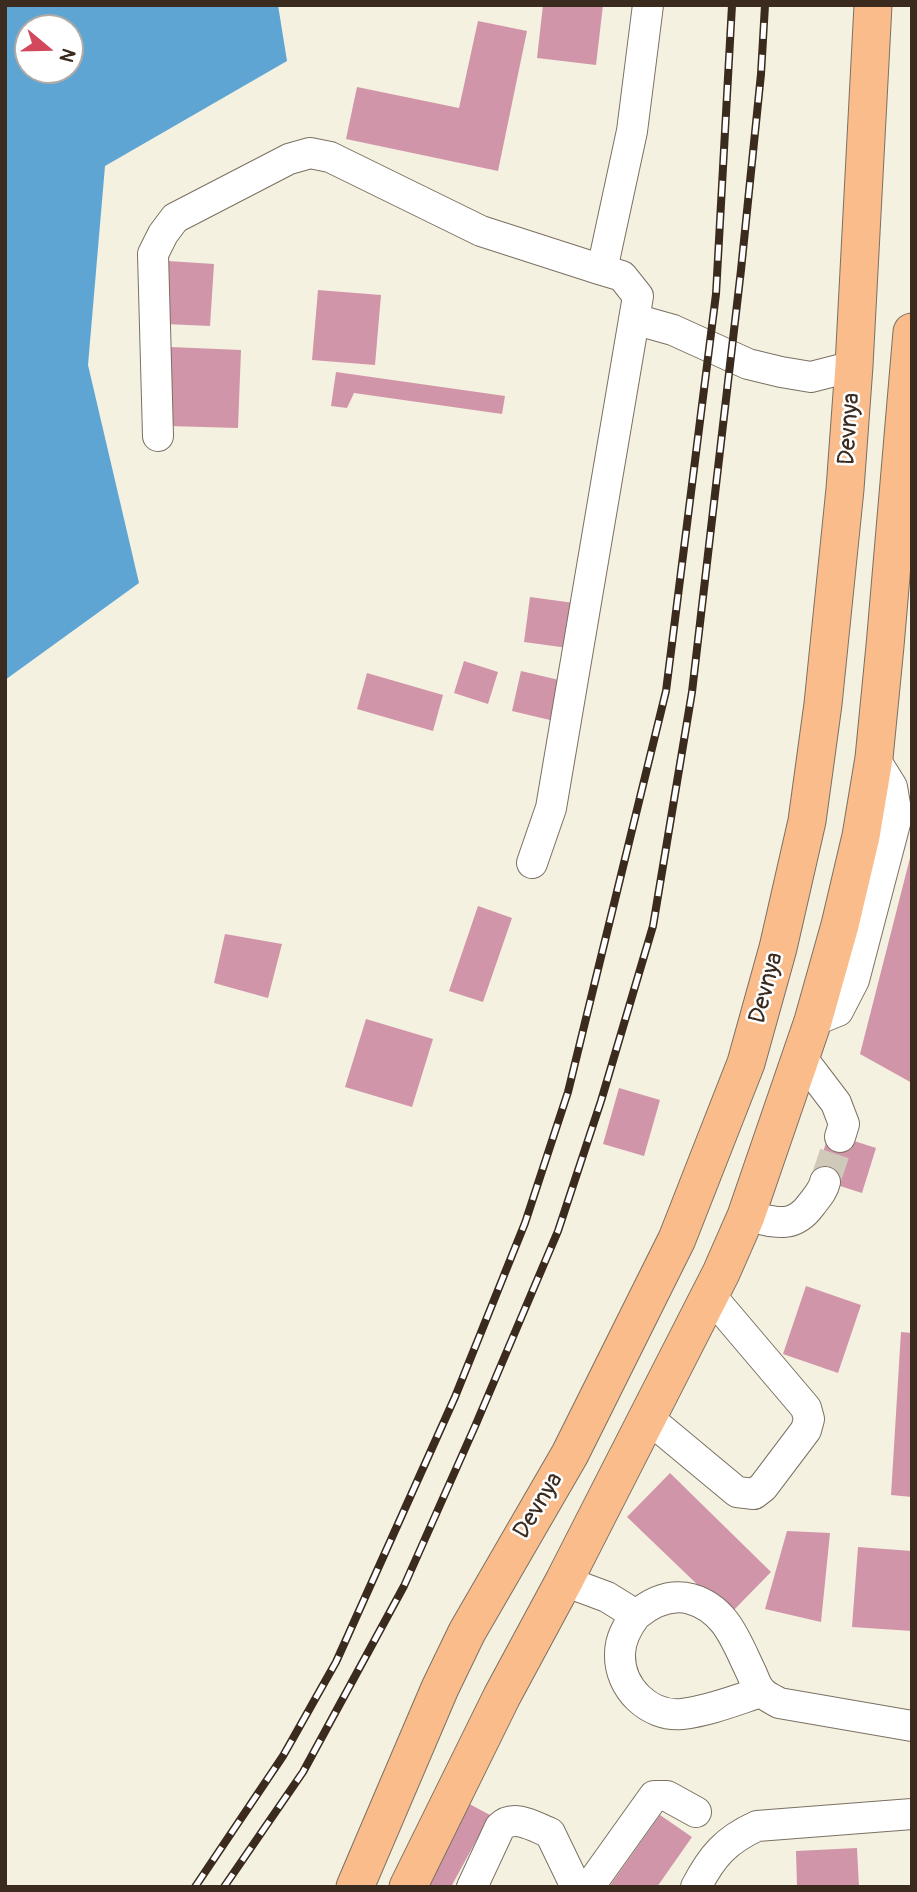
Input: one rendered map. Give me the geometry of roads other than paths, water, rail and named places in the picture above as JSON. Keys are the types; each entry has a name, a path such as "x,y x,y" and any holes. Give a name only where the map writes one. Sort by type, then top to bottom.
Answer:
{"main road":[{"name":"Devnya","path":"355,1887 440,1688 467,1632 570,1454 677,1239 746,1063 778,948 807,821 824,704 854,366 873,5"},
{"path":"408,1887 502,1696 710,1295 746,1216 813,1021 861,836 874,758 904,500 912,332"}],"lane":[{"path":"602,270 632,131 648,5"},
{"path":"158,436 153,254 163,234 176,218 289,159 310,153 330,157 481,231 622,276 638,296 570,658 551,808 532,863"},
{"path":"634,319 673,330 748,363 781,372 811,377 854,366"},
{"path":"801,1057 836,1102 844,1124 840,1137"},
{"path":"746,1216 791,1223 805,1214 823,1190 825,1182"},
{"path":"648,1418 737,1492 748,1494 763,1487 806,1430 809,1419 806,1408 710,1295"},
{"path":"564,1581 607,1597 636,1615"},
{"path":"761,1692 681,1714 662,1712 648,1706 627,1684 620,1655 622,1639 636,1615 649,1605 670,1597 686,1597 702,1602 717,1612 729,1626 761,1692 779,1703 912,1727"},
{"path":"589,1887 654,1797 667,1796 696,1812"},
{"path":"696,1887 707,1866 733,1837 757,1826 912,1814"},
{"path":"472,1887 500,1827 506,1821 515,1820 550,1833 576,1887"}],"water":[{"path":"5,5 278,5 287,61 105,166 88,365 139,583 5,680"}],"tunnel":[{"path":"825,1182 840,1137"}],"railway":[{"path":"195,1887 283,1756 336,1662 455,1397 525,1223 568,1092 666,691 716,294 732,5"},
{"path":"224,1887 303,1772 404,1586 558,1231 601,1101 653,926 692,692 741,270 761,74 765,5"}]}
